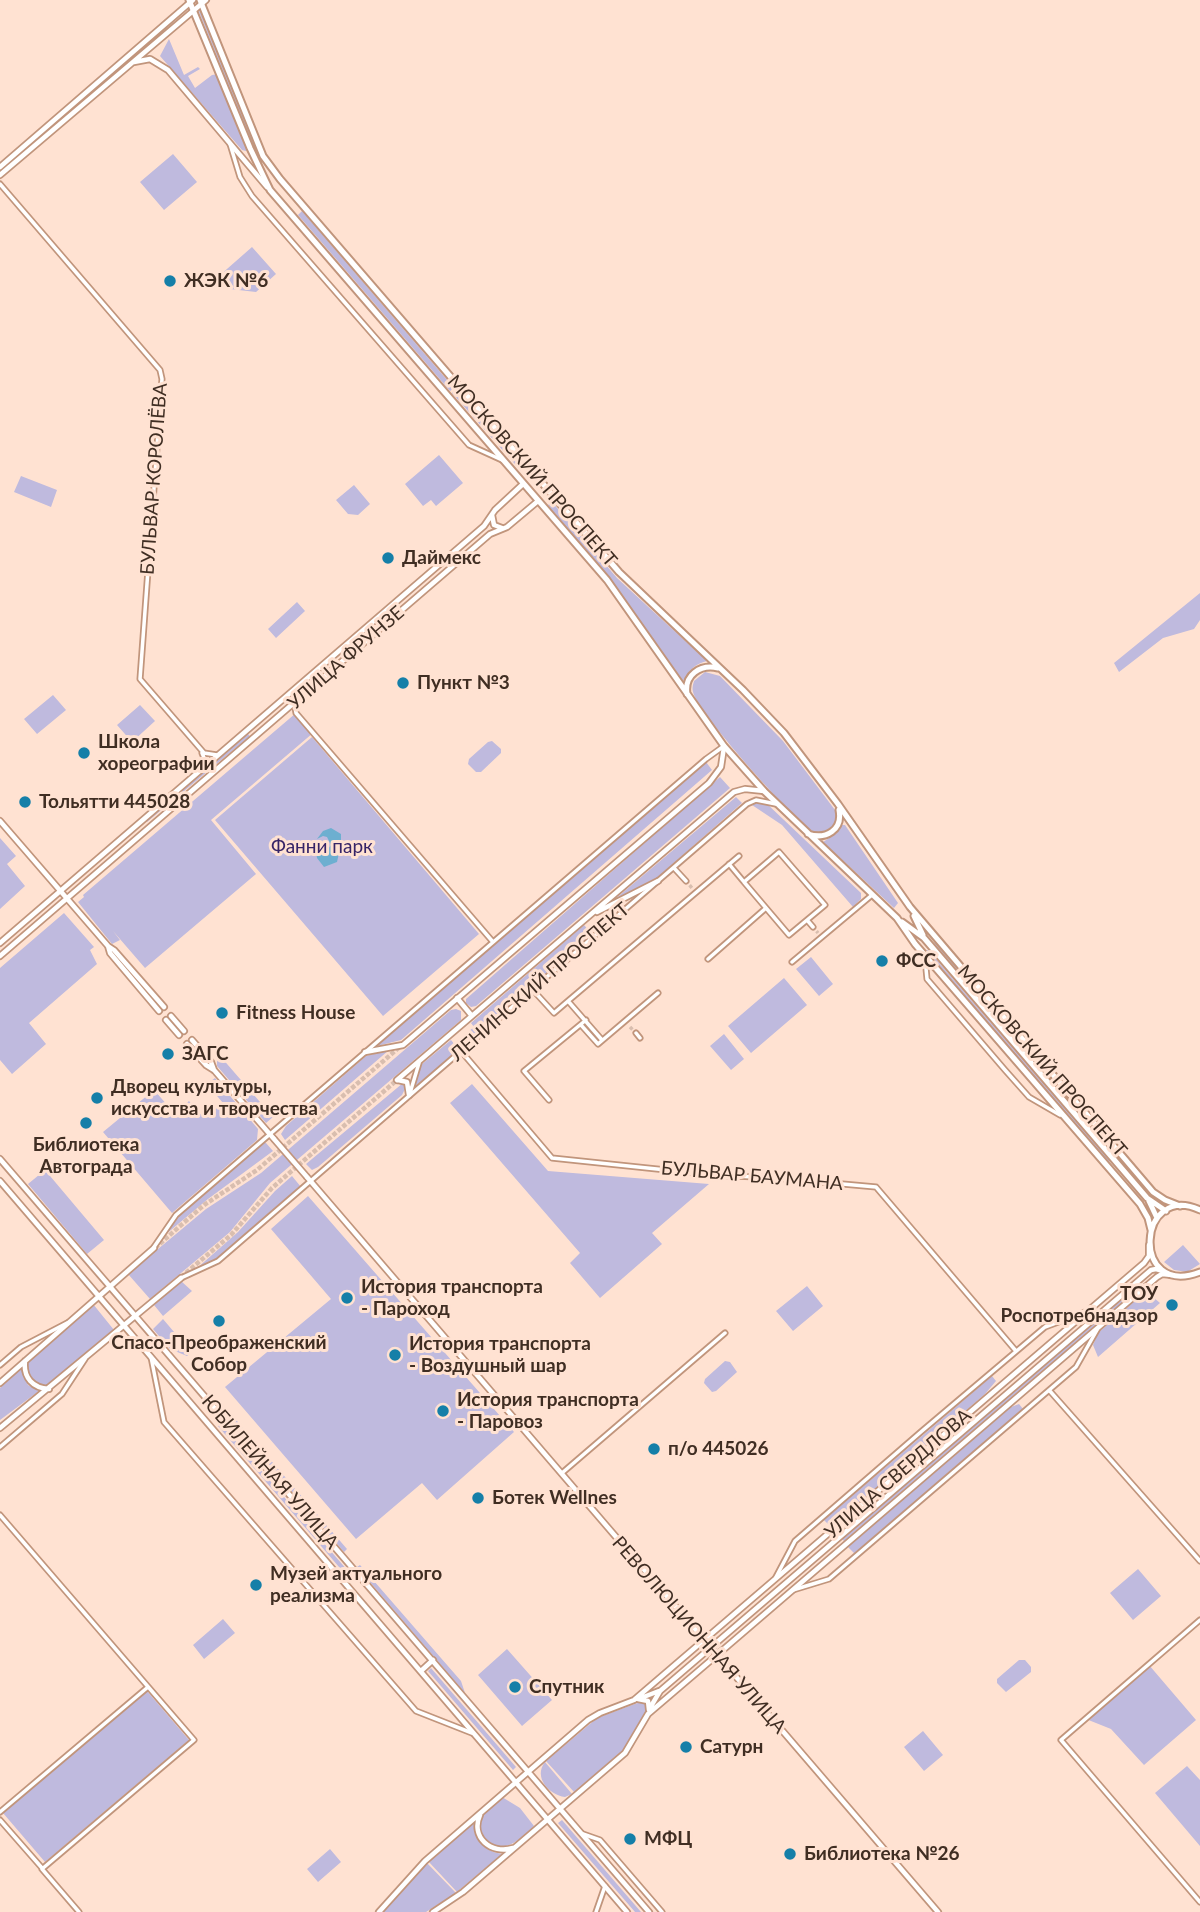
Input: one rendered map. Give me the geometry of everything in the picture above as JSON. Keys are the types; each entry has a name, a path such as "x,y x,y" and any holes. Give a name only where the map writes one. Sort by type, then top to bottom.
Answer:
{"main road":[{"name":"МОСКОВСКИЙ ПРОСПЕКТ","path":"191,1 234,111 270,190"},
{"path":"0,167 191,1"},
{"name":"МОСКОВСКИЙ ПРОСПЕКТ","path":"203,1 263,156 290,192 619,572 721,669 783,733 838,804 910,909 1153,1192 1180,1206"},
{"path":"0,175 203,1"},
{"name":"МОСКОВСКИЙ ПРОСПЕКТ","path":"127,66 144,59 162,65 607,580 724,746 764,792 806,833 899,920 924,938 1147,1198 1157,1218"},
{"path":"257,163 261,169 265,167 263,156"},
{"path":"279,201 280,191 284,189 290,192"},
{"name":"УЛИЦА ФРУНЗЕ","path":"0,943 484,526 492,514 534,475"},
{"name":"УЛИЦА ФРУНЗЕ","path":"0,956 490,534 504,528 549,492"},
{"path":"492,514 494,525 504,528"},
{"path":"484,526 491,527 490,534"},
{"path":"328,660 329,667 335,668"},
{"path":"688,696 688,682 694,673 706,666 721,669"},
{"path":"312,675 318,676 318,682"},
{"path":"365,1052 403,1045 709,783 721,767 724,746"},
{"name":"ЛЕНИНСКИЙ ПРОСПЕКТ","path":"409,1095 407,1082 397,1080 734,792 745,789 764,792"},
{"path":"806,833 822,836 833,831 840,822 838,804"},
{"path":"0,821 114,950 161,1009"},
{"path":"142,822 148,829"},
{"path":"590,915 658,881"},
{"name":"МОСКОВСКИЙ ПРОСПЕКТ","path":"910,909 924,938"},
{"path":"899,920 908,923 911,920 910,909"},
{"name":"МОСКОВСКИЙ ПРОСПЕКТ","path":"899,920 925,955 1144,1208 1151,1230"},
{"path":"457,998 472,1016"},
{"path":"169,1018 181,1033"},
{"name":"РЕВОЛЮЦИОННАЯ УЛИЦА","path":"190,1042 211,1062 214,1070 938,1912"},
{"name":"ЮБИЛЕЙНАЯ УЛИЦА","path":"0,1159 649,1912"},
{"name":"ЮБИЛЕЙНАЯ УЛИЦА","path":"0,1181 627,1912"},
{"name":"МОСКОВСКИЙ ПРОСПЕКТ","path":"1147,1198 1166,1211"},
{"path":"1199,1209 1180,1206 1166,1211 1157,1218 1149,1240 1153,1261 1151,1270 1176,1275 1200,1272"},
{"name":"УЛИЦА СВЕРДЛОВА","path":"634,1700 1144,1263 1149,1256 1149,1240"},
{"path":"0,1383 154,1248"},
{"path":"1151,1253 1157,1265 1167,1272"},
{"name":"УЛИЦА СВЕРДЛОВА","path":"379,1912 425,1861 594,1716 660,1691 1151,1270"},
{"name":"УЛИЦА СВЕРДЛОВА","path":"649,1711 1157,1277 1162,1274 1176,1275"},
{"path":"1192,1275 1200,1278"},
{"path":"0,1428 181,1278"},
{"path":"25,1360 25,1372 30,1381 39,1388 49,1388"},
{"path":"421,1671 433,1660"},
{"name":"УЛИЦА СВЕРДЛОВА","path":"433,1912 463,1892 625,1753 660,1691"},
{"path":"641,1698 648,1701 649,1711"},
{"path":"483,1812 477,1826 485,1844 495,1850 517,1846"}],"street":[{"path":"229,142 236,165 252,195 449,424 469,446 503,460"},
{"path":"236,165 238,159 244,159"},
{"name":"БУЛЬВАР КОРОЛЁВА","path":"0,184 160,370 162,379 141,678 200,748 207,755 218,755"},
{"path":"294,702 296,713 493,942"},
{"path":"286,710 296,713"},
{"path":"154,1248 176,1215 724,746"},
{"path":"200,748 205,760 202,769"},
{"name":"ЛЕНИНСКИЙ ПРОСПЕКТ","path":"181,1278 218,1261 309,1179 382,1120 747,804 756,800 776,804"},
{"path":"729,864 744,882 789,935 825,905 779,852 744,882"},
{"path":"533,989 554,1013 739,856"},
{"path":"674,868 686,881"},
{"path":"692,888 696,892"},
{"path":"792,962 872,895"},
{"path":"708,959 766,908"},
{"path":"807,920 813,927"},
{"path":"818,933 822,937"},
{"path":"925,955 927,979 1005,1070 1029,1097 1065,1118"},
{"path":"581,1025 597,1044 658,993"},
{"path":"568,1001 602,1040"},
{"path":"549,1100 524,1071 586,1020"},
{"path":"625,1021 630,1027"},
{"path":"636,1033 640,1038"},
{"name":"БУЛЬВАР БАУМАНА","path":"460,1051 552,1157 713,1175 876,1187 1016,1351"},
{"path":"409,1095 419,1062"},
{"path":"775,1579 795,1541 1016,1351 1045,1327 1087,1311"},
{"path":"0,1365 22,1347 69,1322"},
{"path":"792,1591 829,1578 1076,1367 1098,1328"},
{"path":"561,1474 725,1333"},
{"path":"150,1355 164,1422 416,1711 477,1735"},
{"path":"0,1447 62,1394 85,1359"},
{"path":"1049,1390 1200,1561"},
{"path":"0,1515 194,1740 42,1868"},
{"path":"1200,1620 1061,1740 1200,1902"},
{"path":"0,1812 148,1687"},
{"path":"0,1820 79,1912"},
{"path":"583,1834 600,1840 662,1912"},
{"path":"596,1912 605,1886"}],"green space":[{"path":"200,9 262,159 262,163 199,12"},
{"path":"169,39 184,75 198,67 200,69 188,76 195,88 212,75 219,74 246,151 242,150 160,56"},
{"path":"173,154 197,182 164,210 140,182"},
{"path":"302,211 454,388 450,391 298,215"},
{"path":"252,247 276,274 256,292 230,289 219,276"},
{"path":"455,390 521,465 521,471 452,393"},
{"path":"439,455 463,483 436,506 431,500 423,506 405,484"},
{"path":"21,476 57,490 51,507 14,492"},
{"path":"354,485 370,504 358,515 348,514 336,500"},
{"path":"552,502 617,578 707,661 693,668 683,681 612,581 548,505"},
{"path":"1200,593 1200,620 1194,629 1163,638 1119,672 1114,663"},
{"path":"297,602 305,611 276,638 268,629"},
{"path":"705,672 720,676 783,741 835,810 837,817 833,828 817,833 801,822 728,742 693,692 694,681"},
{"path":"53,695 66,710 37,734 24,719"},
{"path":"140,705 155,721 132,742 117,725"},
{"path":"296,713 313,733 211,820 256,874 145,968 113,931 120,940 112,944 78,902"},
{"path":"247,733 250,736 147,822 147,819"},
{"name":"Фанни парк","path":"312,737 479,934 383,1016 215,820"},
{"path":"492,741 501,749 501,753 481,772 476,772 468,764 469,759"},
{"path":"706,762 712,770 401,1040 377,1046"},
{"path":"720,777 730,788 476,1006 471,1007 466,1003 466,999"},
{"path":"736,797 742,803 651,883 608,905"},
{"path":"764,801 861,893 861,899 853,907 782,825 752,805"},
{"path":"842,825 845,825 898,903 894,908 823,842 837,833"},
{"path":"0,838 16,856 7,864 25,886 0,909"},
{"path":"64,913 94,947 90,950 97,964 29,1023 46,1044 12,1074 0,1060 0,968"},
{"path":"584,925 593,935 461,1048 456,1042 474,1027 471,1023"},
{"path":"936,942 1118,1154 1116,1155 934,943"},
{"path":"926,950 1110,1161 1108,1163"},
{"path":"811,957 833,984 819,996 796,969"},
{"path":"784,978 807,1005 751,1053 728,1026"},
{"path":"451,1010 461,1011 461,1020 270,1183 230,1232 150,1299 128,1274 206,1209 261,1173"},
{"path":"724,1034 744,1059 731,1070 710,1046"},
{"path":"451,1040 459,1050 412,1089 422,1064"},
{"path":"389,1050 285,1140 281,1134 286,1126 366,1056"},
{"path":"221,1057 273,1117 266,1123 217,1066 217,1059"},
{"path":"215,1078 258,1129 257,1140 172,1213 103,1132 154,1090 169,1107 172,1115 189,1101 204,1118 223,1103 207,1084"},
{"path":"403,1083 406,1087 402,1095 318,1167 312,1170 306,1164"},
{"path":"472,1084 548,1171 709,1184 652,1233 662,1244 600,1298 570,1263 580,1253 450,1103"},
{"path":"262,1143 266,1143 273,1151 165,1235 181,1213"},
{"path":"45,1170 104,1240 87,1254 28,1184"},
{"path":"292,1176 301,1187 218,1259 196,1269 238,1232"},
{"path":"308,1196 514,1432 437,1500 422,1483 356,1539 225,1387 331,1299 271,1229"},
{"path":"1183,1245 1200,1264 1187,1272 1174,1270 1164,1262"},
{"path":"1132,1275 1133,1277 836,1532 835,1530"},
{"path":"181,1281 192,1291 163,1316 154,1305"},
{"path":"1139,1284 1141,1286 844,1541 842,1539"},
{"path":"807,1286 823,1306 793,1331 776,1311"},
{"path":"1146,1291 1160,1303 1098,1357 1093,1345 1098,1333"},
{"path":"93,1304 114,1330 51,1385 40,1384 32,1379 28,1371 28,1360"},
{"path":"163,1319 191,1352 187,1356 170,1349 153,1329"},
{"path":"725,1361 730,1362 737,1372 712,1392 704,1383 705,1379"},
{"path":"21,1369 28,1385 39,1391 0,1420 0,1388"},
{"path":"992,1376 996,1381 985,1394 831,1527 824,1520"},
{"path":"1019,1404 1023,1409 855,1554 848,1547 1011,1407"},
{"path":"231,1414 347,1549 344,1552 228,1417"},
{"path":"221,1424 348,1571 345,1574 218,1426"},
{"path":"360,1565 461,1681 465,1693 357,1567"},
{"path":"1138,1569 1161,1596 1133,1620 1110,1593"},
{"path":"223,1619 235,1633 204,1659 193,1645"},
{"name":"Спутник","path":"507,1649 552,1700 522,1726 478,1675"},
{"path":"1019,1660 1025,1660 1031,1667 1031,1672 1006,1692 997,1683 997,1679"},
{"path":"1149,1665 1196,1720 1144,1765 1111,1729 1086,1719"},
{"path":"431,1668 516,1767 513,1770 428,1671"},
{"path":"147,1691 189,1740 45,1862 3,1813"},
{"path":"643,1701 648,1707 625,1749 574,1792 546,1761 597,1718"},
{"path":"923,1731 943,1755 924,1771 904,1747"},
{"path":"545,1762 572,1794 559,1796 548,1789 541,1774"},
{"path":"1187,1766 1200,1780 1200,1846 1155,1793"},
{"path":"502,1797 520,1808 534,1826 507,1846 487,1842 480,1828 482,1816"},
{"path":"475,1820 481,1843 502,1854 457,1892 428,1861"},
{"path":"562,1820 641,1912 635,1912 558,1823"},
{"path":"330,1849 341,1862 318,1882 307,1869"},
{"path":"427,1863 456,1893 426,1912 382,1912"}],"water":[{"path":"331,828 341,834 341,844 337,862 324,867 317,858 315,845 320,850 328,849 331,845 327,837 317,839 323,831"}],"tunnel":[{"path":"686,881 692,888"},
{"path":"813,927 818,933"},
{"path":"630,1027 636,1033"},
{"path":"155,1248 204,1205 257,1170 402,1045"},
{"path":"181,1277 231,1235 272,1188 397,1080"}],"place":[{"name":"ЖЭК №6","path":"170,281"},
{"name":"Даймекс","path":"388,558"},
{"name":"Пункт №3","path":"403,683"},
{"name":"Школа хореографии","path":"84,753"},
{"name":"Тольятти 445028","path":"25,802"},
{"name":"ФСС","path":"882,961"},
{"name":"Fitness House","path":"222,1013"},
{"name":"ЗАГС","path":"168,1054"},
{"name":"Дворец культуры, искусства и творчества","path":"97,1098"},
{"name":"Библиотека Автограда","path":"86,1123"},
{"name":"История транспорта - Пароход","path":"347,1298"},
{"name":"ТОУ Роспотребнадзор","path":"1172,1305"},
{"name":"Спасо-Преображенский Собор","path":"219,1321"},
{"name":"История транспорта - Воздушный шар","path":"395,1355"},
{"name":"История транспорта - Паровоз","path":"443,1411"},
{"name":"п/о 445026","path":"654,1449"},
{"name":"Ботек Wellnes","path":"478,1498"},
{"name":"Музей актуального реализма","path":"256,1585"},
{"name":"Спутник","path":"515,1687"},
{"name":"Сатурн","path":"686,1747"},
{"name":"МФЦ","path":"630,1839"},
{"name":"Библиотека №26","path":"790,1854"}]}
